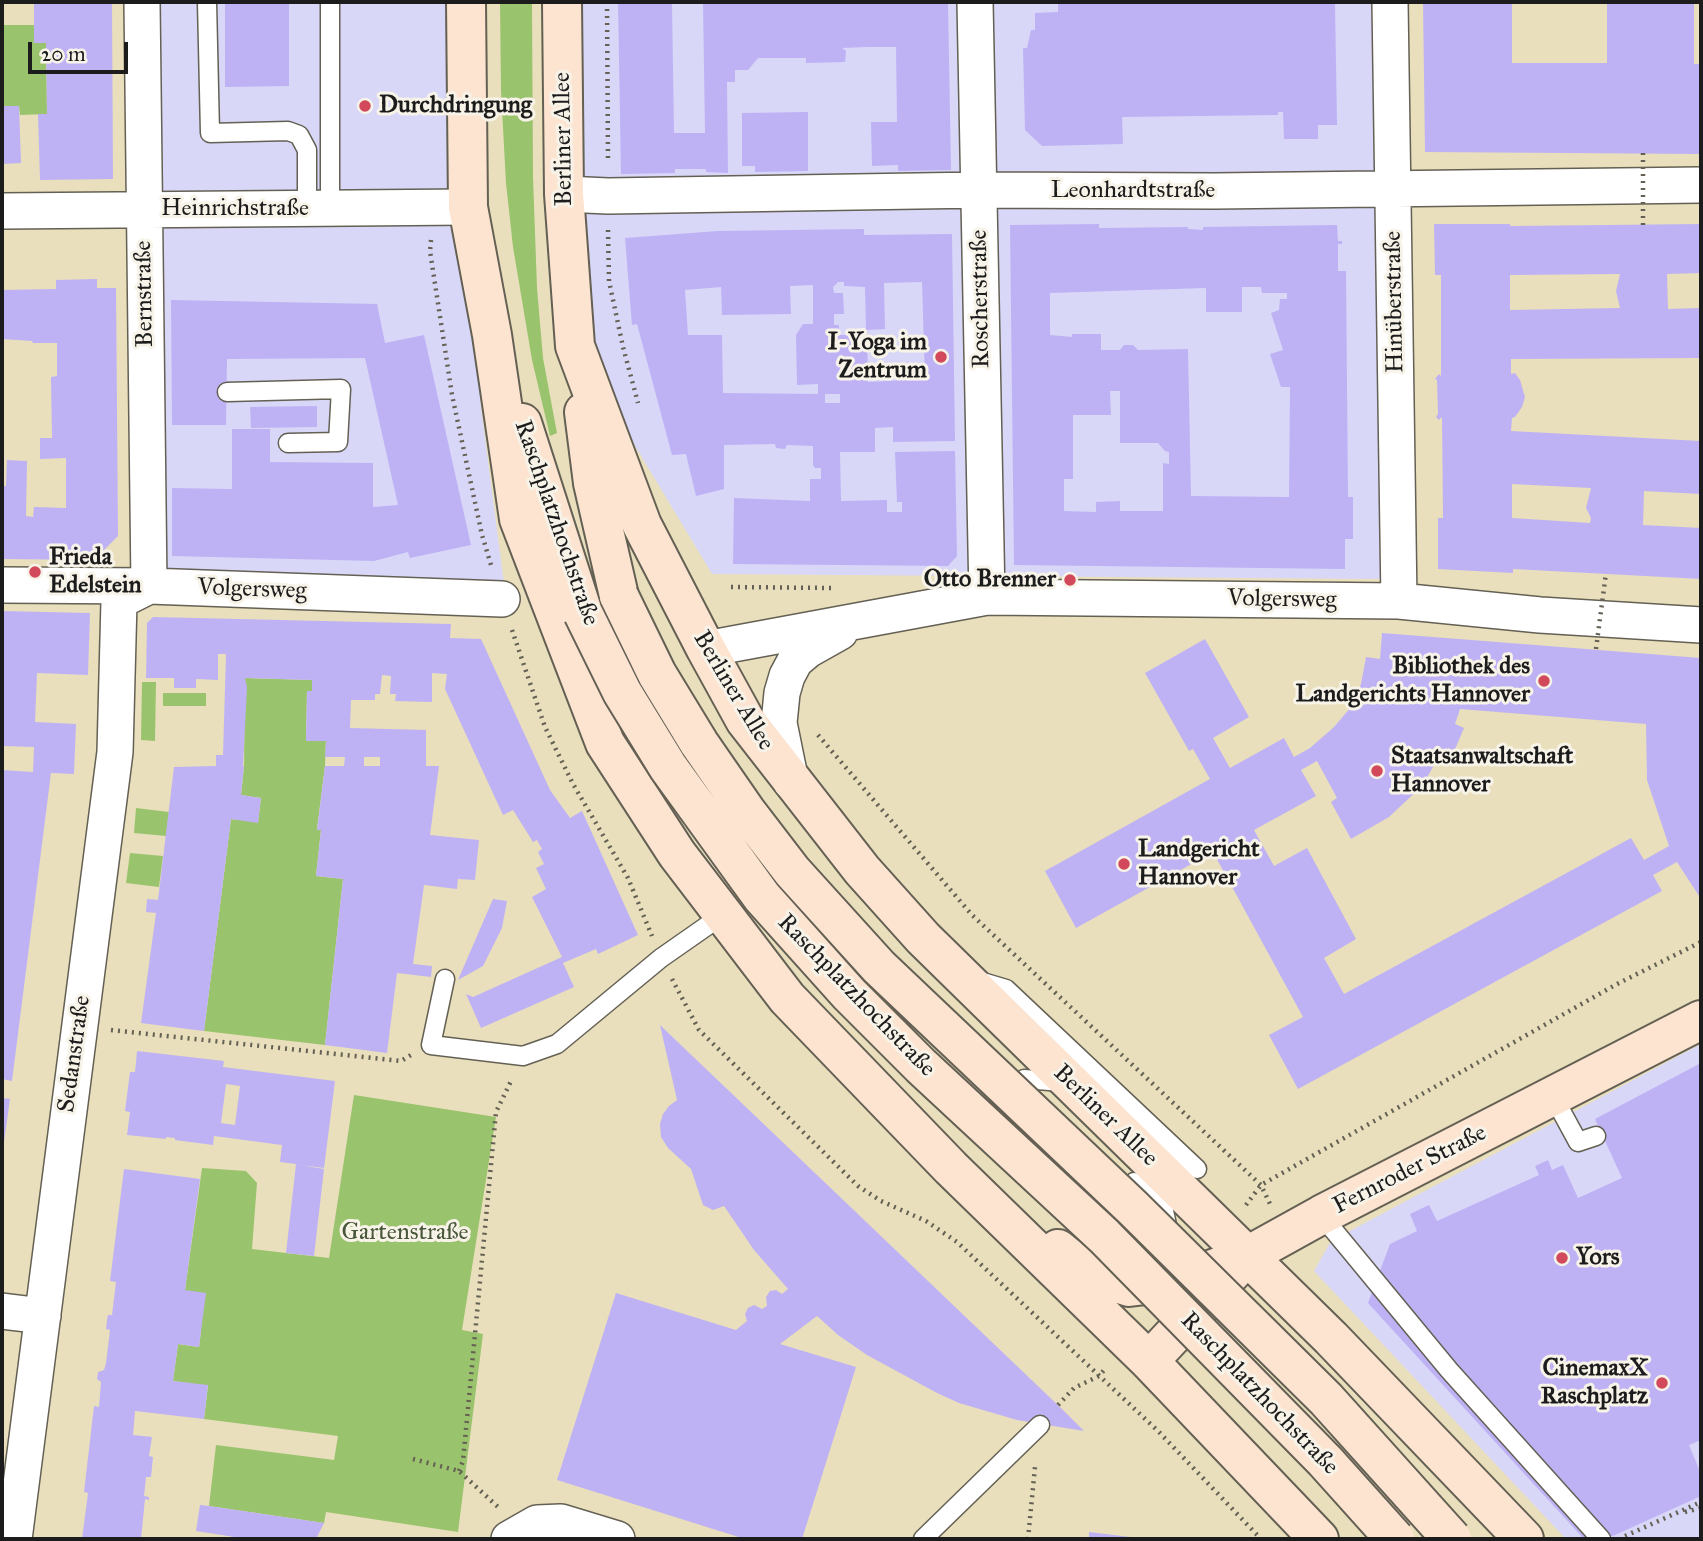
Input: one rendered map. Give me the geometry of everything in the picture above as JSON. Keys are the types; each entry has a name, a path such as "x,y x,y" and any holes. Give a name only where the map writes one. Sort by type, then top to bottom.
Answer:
{"main road":[{"path":"466,2 468,207 492,335 519,519 605,743 677,854 787,998 951,1168 1149,1361 1319,1539"},
{"name":"Berliner Allee","path":"562,2 564,194 575,346 642,525 745,720 862,870 923,938 961,975 1057,1090 1247,1256 1331,1338 1524,1539"},
{"name":"Raschplatzhochstraße","path":"492,335 549,502 583,613 622,692 668,768 715,835 771,906 849,994 921,1066 1104,1236 1325,1461 1395,1539"},
{"name":"Raschplatzhochstraße","path":"575,346 593,483 619,596 657,674 699,743 746,811 792,871 879,967 1133,1208 1326,1399 1452,1539"},
{"name":"Fernroder Straße","path":"1149,1361 1247,1256 1321,1214 1701,1020"},
{"path":"951,1168 1089,1273 1129,1287 1180,1281 1247,1256"}],"street":[{"name":"Bernstraße","path":"142,2 149,586"},
{"name":"Roscherstraße","path":"975,2 987,597"},
{"name":"Hinüberstraße","path":"1390,2 1399,601"},
{"name":"Leonhardtstraße","path":"564,194 608,196 979,190 1205,191 1701,185"},
{"name":"Heinrichstraße","path":"2,211 468,207"},
{"name":"Volgersweg","path":"2,585 149,586 502,599"},
{"name":"Sedanstraße","path":"13,1539 115,752 119,601 149,586"},
{"name":"Volgersweg","path":"706,649 987,597 1399,601 1553,616 1701,625"},
{"name":"Volgersweg","path":"791,782 779,723 782,693 795,661 808,650 864,620"},
{"path":"2,1311 43,1316"},
{"path":"523,1531 561,1522 617,1539"}],"lane":[{"path":"207,2 210,133 288,131 299,135 307,150 319,209"},
{"path":"319,209 330,2"},
{"path":"227,391 341,389 338,442 288,443"},
{"path":"445,979 431,1045 523,1056 557,1044 661,958 724,914"},
{"path":"961,975 1006,989 1197,1169"},
{"path":"923,987 994,1052"},
{"path":"1057,1090 1019,1075 1057,1090"},
{"path":"1553,1096 1578,1142 1596,1136"},
{"path":"1089,1273 1123,1271 1167,1225 1164,1211 1124,1174"},
{"path":"1321,1214 1449,1370 1601,1539"},
{"path":"923,1539 1040,1424"}],"path":[{"path":"607,2 609,281 640,410"},
{"path":"1643,153 1643,225"},
{"path":"1596,649 1606,573"},
{"path":"782,693 972,915 1261,1185 1284,1234"},
{"path":"1239,1214 1261,1185 1617,984 1701,942"},
{"path":"79,1027 401,1060 431,1045"},
{"path":"459,1471 463,1461 496,1112 523,1056"},
{"path":"1058,1405 1074,1388 1099,1376"},
{"path":"1028,1539 1040,1424"},
{"path":"413,1458 459,1471 523,1531"},
{"path":"1618,1539 1701,1502"},
{"path":"1673,1515 1701,1508"}],"shaded area":[{"path":"142,2 466,2 468,207 481,408 505,591 149,586"},
{"path":"562,2 1377,2 1381,579 712,574 575,346"},
{"path":"1701,1044 1701,1539 1566,1539 1314,1271 1331,1241"}],"green space":[{"path":"500,2 532,2 537,288 543,358 557,433 550,436 532,360 513,247 501,91"},
{"path":"2,25 34,25 34,43 46,43 47,114 20,115 19,106 2,106"},
{"path":"245,678 312,680 312,691 307,692 306,741 326,741 317,829 321,830 316,876 343,879 325,1045 204,1031 231,819 258,822 261,798 241,795"},
{"path":"142,682 156,682 155,741 141,740"},
{"path":"163,693 206,693 206,706 163,706"},
{"path":"136,808 169,812 166,836 134,833"},
{"path":"130,853 163,856 159,887 126,883"},
{"name":"Gartenstraße","path":"354,1095 496,1117 462,1330 483,1334 458,1532 326,1512 324,1523 209,1506 216,1445 334,1460 338,1436 204,1419 208,1386 173,1381 178,1344 199,1347 201,1331 185,1290 202,1168 246,1171 257,1183 252,1249 329,1258"}],"building":[{"path":"34,2 112,2 113,179 40,180 38,114 47,114 46,43 34,43"},
{"path":"225,2 289,2 289,86 225,87"},
{"path":"618,2 672,2 674,133 705,133 703,2 948,2 951,170 898,171 898,165 872,166 871,122 897,122 896,47 868,47 842,48 846,51 845,62 806,63 806,58 758,58 748,70 735,70 735,82 727,82 728,173 706,172 706,169 675,169 675,173 621,174"},
{"path":"1058,2 1335,2 1337,125 1318,125 1318,139 1284,139 1283,112 1278,112 1278,115 1122,117 1123,144 1042,146 1025,130 1023,48 1027,48 1031,30 1035,30 1035,13 1058,12"},
{"path":"1423,2 1512,2 1512,63 1607,63 1607,2 1694,2 1694,64 1701,64 1701,154 1425,152"},
{"path":"2,106 19,106 21,163 2,164"},
{"path":"808,112 808,171 755,172 755,166 742,166 742,113"},
{"path":"1099,224 1099,228 1188,227 1203,230 1203,227 1337,225 1338,241 1342,241 1342,244 1338,244 1338,271 1346,271 1348,497 1353,497 1353,539 1345,539 1345,569 1014,565 1010,225","holes":["1242,287 1261,287 1262,293 1287,293 1287,299 1280,299 1279,310 1271,313 1283,350 1270,354 1281,387 1290,387 1289,497 1191,496 1188,349 1138,350 1133,345 1124,345 1120,350 1101,350 1101,334 1072,334 1072,337 1050,335 1050,293 1206,288 1206,312 1242,312","1110,391 1120,391 1120,443 1158,443 1169,452 1169,464 1163,463 1163,511 1120,511 1120,501 1096,502 1096,512 1064,511 1064,479 1073,479 1073,415 1111,415"]},
{"path":"1434,224 1701,224 1701,273 1667,274 1668,309 1701,308 1701,358 1511,359 1511,374 1515,373 1520,380 1525,397 1522,407 1512,418 1511,431 1701,441 1701,494 1644,491 1643,525 1701,528 1701,579 1513,569 1513,573 1438,569 1438,518 1443,518 1442,417 1439,420 1436,417 1435,379 1439,374 1441,376 1441,275 1435,275","holes":["1620,274 1616,291 1620,308 1510,310 1510,275","1512,484 1591,488 1586,508 1591,518 1590,523 1512,518"]},
{"path":"864,229 864,235 952,234 955,441 893,442 893,427 875,428 875,452 840,452 841,501 887,500 887,512 902,512 902,502 897,502 895,452 955,451 957,556 948,566 733,564 734,498 810,501 810,479 821,479 821,468 815,468 813,465 813,446 787,445 785,449 776,448 775,444 724,445 724,489 696,496 686,454 672,455 637,324 632,325 625,238 718,231","holes":["838,282 844,282 844,286 865,287 866,330 885,329 884,283 922,282 925,379 868,382 867,335 839,335 839,325 834,325 834,314 844,314 843,293 834,293 833,287","813,285 813,324 803,324 796,335 797,385 818,384 818,394 723,393 722,335 688,335 685,290 721,287 722,315 791,314 790,286","825,394 840,394 840,403 825,403"]},
{"path":"97,279 97,288 116,288 118,536 94,560 2,559 2,486 6,486 7,460 27,461 26,516 33,517 34,507 66,508 66,458 40,459 40,438 52,438 51,377 57,376 57,343 2,339 2,290 56,289 56,280"},
{"path":"171,300 377,304 385,343 424,335 471,545 410,558 408,552 374,561 172,556 172,488 232,489 232,429 270,429 270,462 373,463 373,507 398,505 365,358 227,359 226,425 172,425"},
{"path":"317,406 317,427 251,428 250,407"},
{"path":"2,611 90,613 88,675 37,673 35,722 76,724 74,774 51,773 12,1081 2,1079 2,770 33,772 34,747 2,746"},
{"path":"153,617 451,624 450,638 481,639 550,790 570,818 582,811 638,935 598,954 596,949 563,963 574,987 481,1028 466,994 473,997 562,957 532,897 546,889 536,868 544,864 538,852 542,849 537,840 533,842 513,810 503,815 445,689 447,674 432,673 432,702 395,701 396,694 390,694 391,676 382,675 380,694 375,694 375,700 351,700 350,728 426,730 426,766 439,766 430,835 479,840 475,880 458,879 457,889 424,885 413,964 432,966 431,977 397,973 387,1053 325,1045 343,879 316,876 321,830 317,830 325,766 344,766 345,757 325,757 326,741 306,741 307,691 312,691 312,680 245,678 247,687 241,795 261,798 258,823 231,819 204,1031 141,1023 156,913 146,912 147,899 158,900 174,767 216,766 216,755 223,755 226,654 218,654 218,680 196,679 196,688 174,688 174,678 146,678 147,623","holes":["364,757 380,757 380,766 364,766"]},
{"path":"1382,633 1701,658 1701,899 1677,862 1653,875 1662,891 1298,1089 1269,1035 1303,1017 1213,852 1076,928 1045,871 1210,779 1193,749 1189,751 1145,673 1205,639 1249,717 1213,738 1230,768 1284,738 1294,757 1310,748 1334,727 1351,707 1361,684 1366,657 1380,659","holes":["1460,709 1646,724 1647,780 1669,846 1644,860 1631,838 1344,994 1324,958 1356,939 1307,848 1274,866 1254,830 1316,796 1301,770 1317,761 1337,798 1331,802 1351,839 1389,817 1421,787 1444,749 1453,754 1464,728 1455,724"]},
{"path":"493,899 507,901 502,928 483,966 458,980"},
{"path":"660,1025 1084,1431 1017,1420 959,1403 867,1355 817,1316 780,1344 856,1367 802,1539 745,1539 557,1480 616,1293 736,1330 747,1321 745,1314 748,1308 754,1305 762,1309 767,1306 766,1297 770,1291 776,1290 782,1294 788,1289 754,1250 724,1206 713,1210 703,1205 691,1169 668,1148 661,1137 660,1124 663,1114 677,1100"},
{"path":"137,1051 224,1061 223,1067 335,1081 324,1168 299,1165 324,1169 314,1256 286,1253 296,1164 280,1162 282,1145 214,1136 213,1145 175,1138 127,1135 130,1112 125,1111 130,1072 135,1072","holes":["226,1084 240,1086 235,1125 221,1123"]},
{"path":"1699,1064 1701,1440 1689,1445 1701,1474 1701,1496 1615,1535 1603,1539 1584,1539 1368,1303 1390,1244 1417,1231 1410,1214 1429,1205 1437,1221 1539,1175 1535,1166 1548,1160 1552,1170 1563,1165 1578,1198 1622,1178 1595,1119"},
{"path":"2,1098 10,1099 3,1149 2,1149"},
{"path":"124,1169 200,1179 185,1290 206,1293 199,1347 178,1344 173,1381 208,1385 204,1419 135,1411 133,1435 152,1437 149,1456 153,1457 151,1477 146,1477 144,1496 149,1497 149,1500 145,1499 141,1539 82,1539 88,1493 84,1492 94,1406 99,1407 101,1382 97,1379 98,1372 104,1370 106,1363 110,1330 106,1329 107,1320 108,1315 112,1315 116,1282 110,1281"},
{"path":"200,1505 324,1523 316,1539 247,1539 196,1531"},
{"path":"1089,1532 1139,1538 1139,1539 1089,1539"}],"place":[{"name":"Durchdringung","path":"365,106"},
{"name":"I-Yoga im Zentrum","path":"941,357"},
{"name":"Frieda Edelstein","path":"35,572"},
{"name":"Otto Brenner","path":"1070,580"},
{"name":"Bibliothek des Landgerichts Hannover","path":"1544,681"},
{"name":"Staatsanwaltschaft Hannover","path":"1377,771"},
{"name":"Landgericht Hannover","path":"1124,864"},
{"name":"Yors","path":"1562,1258"},
{"name":"CinemaxX Raschplatz","path":"1662,1383"}]}
